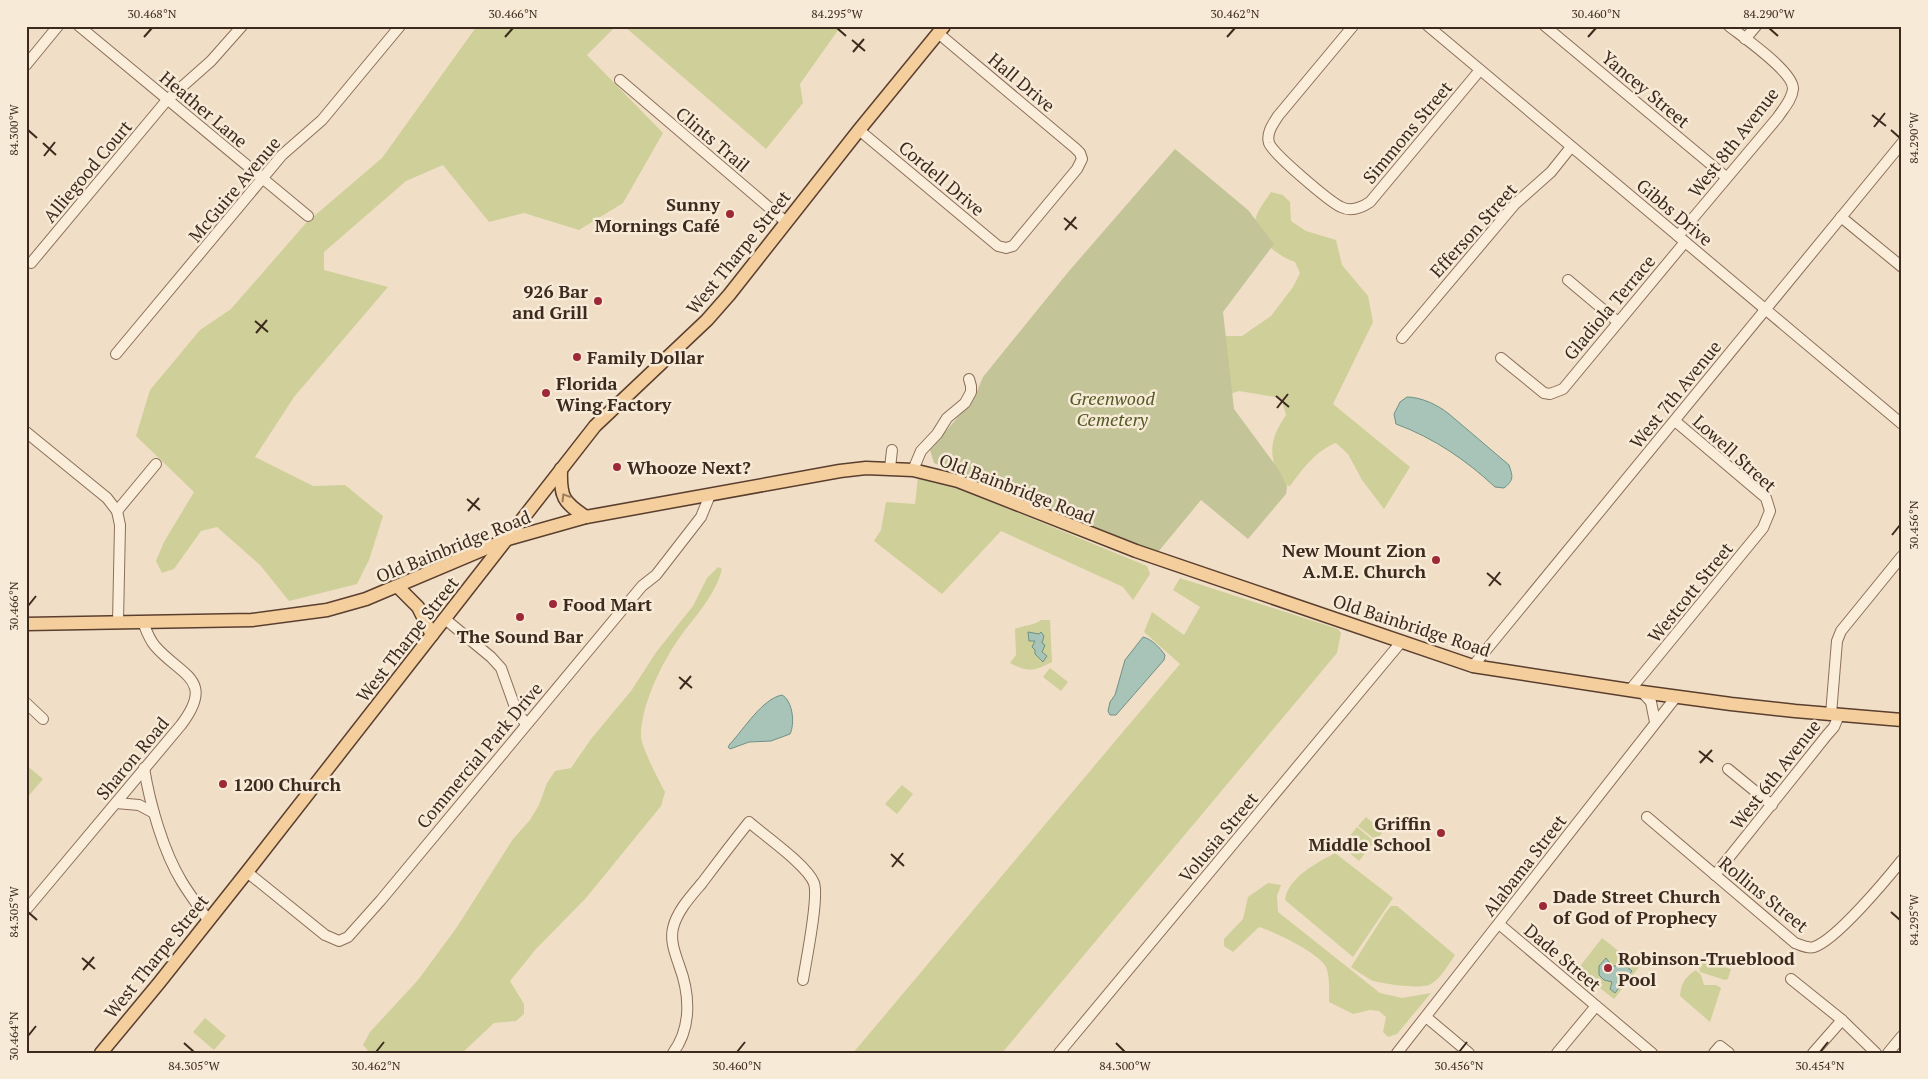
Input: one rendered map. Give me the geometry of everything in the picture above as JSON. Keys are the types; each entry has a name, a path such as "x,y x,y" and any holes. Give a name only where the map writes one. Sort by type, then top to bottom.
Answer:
{"main road":[{"name":"West Tharpe Street","path":"101,1053 246,872 595,426 706,320 729,295 858,130 941,30"},
{"name":"Old Bainbridge Road","path":"26,624 252,620 327,610 366,599 398,587 508,539 586,517 840,471 890,468 913,470 958,481 1127,548 1473,666 1676,697 1795,711 1902,720"},
{"path":"561,469 560,490 566,502 586,517"},
{"path":"398,587 418,607 432,635"}],"street":[{"path":"26,65 58,26"},
{"name":"Heather Lane","path":"79,26 308,216"},
{"name":"Alliegood Court","path":"31,263 167,100 217,55 242,26"},
{"name":"McGuire Avenue","path":"116,354 263,178 296,141 322,120 400,26"},
{"name":"Simmons Street","path":"1352,26 1278,116 1271,126 1269,137 1269,143 1274,150 1341,207 1351,210 1370,202 1480,70"},
{"name":"Gibbs Drive","path":"1428,26 1902,424"},
{"name":"Yancey Street","path":"1545,26 1726,177"},
{"path":"1730,26 1745,39 1756,26"},
{"name":"Hall Drive","path":"941,30 1075,148 1080,153 1082,159 1077,169 1013,246 1006,248"},
{"name":"West 8th Avenue","path":"1682,239 1726,177 1782,111 1793,90 1792,84 1780,68 1745,39"},
{"name":"Clints Trail","path":"620,80 786,222"},
{"name":"Cordell Drive","path":"858,130 998,246 1006,248"},
{"name":"West 7th Avenue","path":"1473,666 1902,143"},
{"name":"Efferson Street","path":"1402,338 1515,204 1551,172 1572,147"},
{"path":"1841,217 1902,267"},
{"name":"Gladiola Terrace","path":"1501,358 1544,393 1558,392 1563,389 1682,239"},
{"path":"1568,280 1618,322"},
{"path":"913,470 921,451 937,434 947,418 965,403 971,392 968,379"},
{"name":"Lowell Street","path":"1675,421 1766,498 1770,505 1770,511"},
{"path":"26,432 107,498 117,511 120,525 118,622"},
{"path":"890,468 892,450"},
{"path":"117,511 156,464"},
{"name":"Commercial Park Drive","path":"246,872 325,935 334,940 344,940 348,937 381,900 642,586 656,575 701,517 710,494"},
{"name":"Westcott Street","path":"1636,691 1764,528 1770,511"},
{"name":"West 6th Avenue","path":"1715,875 1834,727 1838,641 1841,631 1902,556"},
{"path":"444,619 491,657 501,668 516,710 526,724"},
{"name":"Sharon Road","path":"26,910 190,714 196,699 194,685 189,676 155,646 143,622"},
{"name":"Volusia Street","path":"1062,1052 1402,642"},
{"path":"1636,691 1651,702 1655,722"},
{"name":"Alabama Street","path":"1397,1053 1676,697"},
{"path":"26,703 43,719"},
{"path":"144,768 154,813 173,866 208,920"},
{"path":"1728,769 1772,805"},
{"path":"116,803 139,805 154,813"},
{"name":"Rollins Street","path":"1647,817 1795,943 1809,948 1821,944 1831,936 1862,906 1902,860"},
{"path":"673,1053 685,1029 687,1007 683,977 674,952 672,940 674,924 686,904 749,822 802,867 814,884 814,901 803,980"},
{"name":"Dade Street","path":"1499,924 1652,1053"},
{"path":"1791,980 1842,1020 1876,1053"},
{"path":"1557,1053 1596,1006"},
{"path":"1426,1017 1468,1053"},
{"path":"1813,1053 1842,1020"},
{"path":"1888,1053 1902,1036"},
{"path":"1717,1049 1729,1053"}],"green space":[{"path":"477,26 616,26 587,55 663,133 623,203 579,230 524,213 489,222 443,165 406,181 324,252 324,270 388,287 294,397 255,457 313,486 345,485 383,516 369,560 357,584 289,601 260,565 217,527 201,531 174,569 162,573 156,561 164,542 194,492 136,436 150,390 200,330 231,309 306,223 382,158"},
{"path":"624,26 841,26 800,84 803,103 766,149"},
{"name":"Greenwood Cemetery","path":"1175,149 1248,210 1274,244 1223,312 1234,409 1279,470 1287,487 1286,494 1248,539 1201,500 1158,552 1098,531 934,463 930,450 974,398 983,377 1069,271"},
{"path":"1271,192 1283,195 1290,202 1291,221 1306,231 1336,240 1342,265 1368,296 1373,322 1333,404 1410,467 1384,509 1362,480 1348,454 1336,443 1316,456 1290,486 1284,485 1275,466 1272,450 1276,433 1286,415 1281,398 1239,391 1227,395 1218,336 1242,336 1271,316 1293,287 1300,273 1295,262 1270,247 1256,229 1255,219"},
{"path":"918,477 935,479 1147,566 1150,574 1133,600 1123,587 1001,531 942,594 874,541 881,530 886,502 915,504"},
{"path":"718,567 722,569 715,588 666,659 654,684 645,711 641,736 651,764 665,792 661,806 586,898 536,949 510,981 524,1004 524,1014 516,1021 494,1023 462,1053 370,1053 363,1045 370,1032 418,980 457,927 513,839 530,820 539,805 547,783 555,771 571,768 591,739 631,691 657,651 693,606 707,578"},
{"path":"1180,578 1338,629 1341,633 1337,653 1002,1053 853,1053 1180,664 1144,632 1152,612 1184,635 1200,607 1173,590"},
{"path":"1041,620 1050,620 1052,662 1031,670 1010,663 1016,655 1015,629"},
{"path":"1050,668 1068,682 1061,691 1043,677"},
{"path":"26,765 43,779 26,799"},
{"path":"902,785 913,794 897,814 885,804"},
{"path":"1366,817 1383,832 1376,840 1358,826"},
{"path":"1357,827 1375,842 1367,850 1350,836"},
{"path":"1349,837 1366,852 1359,861 1341,846"},
{"path":"1335,853 1393,898 1353,957 1285,900 1287,892 1297,878 1312,866"},
{"path":"1268,883 1281,885 1277,896 1278,912 1380,993 1402,998 1431,993 1397,1034 1388,1037 1383,1032 1386,1017 1379,1011 1370,1010 1353,1014 1329,1002 1329,979 1326,967 1315,956 1285,938 1259,927 1233,952 1224,946 1224,939 1243,919 1248,897"},
{"path":"1391,906 1397,906 1455,955 1441,976 1429,985 1409,986 1376,982 1351,967"},
{"name":"Robinson-Trueblood Pool","path":"1602,938 1639,967 1614,999 1577,970"},
{"path":"1703,961 1731,969 1728,979 1725,980 1700,972 1699,967"},
{"path":"1696,970 1701,975 1704,985 1716,985 1721,988 1710,1022 1680,996 1684,981"},
{"path":"205,1018 226,1036 214,1050 193,1032"}],"shaded area":[{"path":"1407,397 1429,402 1449,414 1509,465 1512,475 1510,483 1504,488 1495,487 1449,451 1423,436 1396,424 1394,414 1400,402"},
{"path":"1028,632 1039,634 1041,632 1044,636 1042,643 1045,645 1042,652 1047,656 1043,662 1035,654 1035,650 1032,647 1035,641 1029,641"},
{"path":"1143,637 1158,647 1165,655 1164,660 1116,715 1110,715 1108,711 1110,702 1115,695 1125,660"},
{"path":"782,695 791,707 792,730 790,734 771,741 749,742 730,749 728,747 760,708 767,702"},
{"path":"1606,958 1612,966 1626,966 1632,971 1615,993 1610,989 1612,982 1604,980 1599,975 1599,966"}],"place":[{"name":"Sunny Mornings Café","path":"730,214"},
{"name":"926 Bar and Grill","path":"598,301"},
{"name":"Family Dollar","path":"577,357"},
{"name":"Florida Wing Factory","path":"546,393"},
{"name":"Whooze Next?","path":"617,467"},
{"name":"New Mount Zion A.M.E. Church","path":"1436,560"},
{"name":"Food Mart","path":"553,604"},
{"name":"The Sound Bar","path":"520,617"},
{"name":"1200 Church","path":"223,784"},
{"name":"Griffin Middle School","path":"1441,833"},
{"name":"Dade Street Church of God of Prophecy","path":"1543,906"},
{"name":"Robinson-Trueblood Pool","path":"1608,968"}]}
